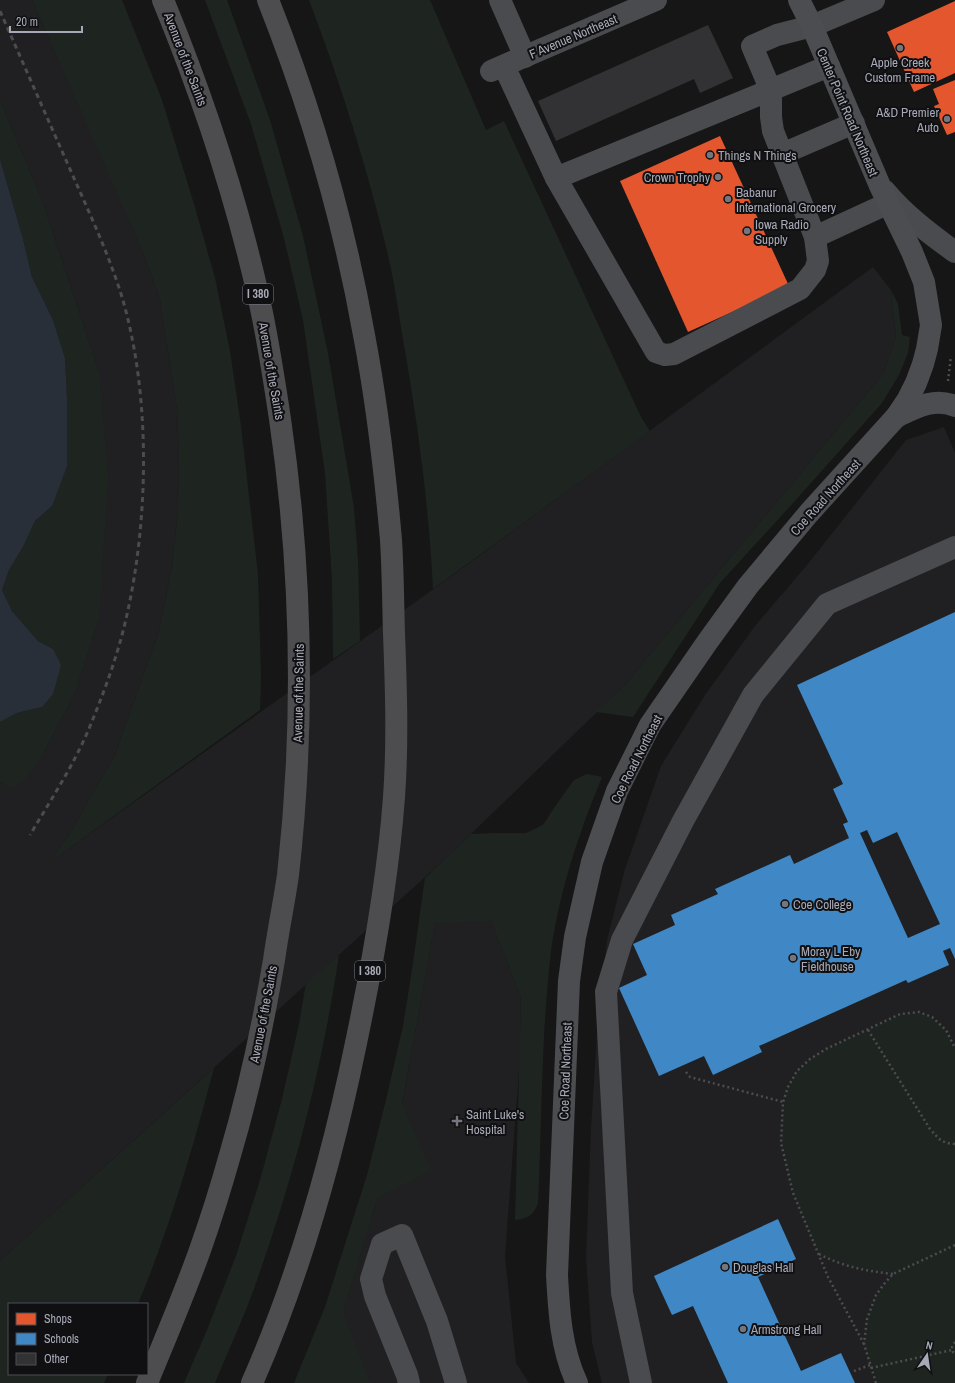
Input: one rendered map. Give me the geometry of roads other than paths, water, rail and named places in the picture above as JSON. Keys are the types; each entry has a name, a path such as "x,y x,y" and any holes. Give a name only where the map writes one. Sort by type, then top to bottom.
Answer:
{"highway":[{"name":"Avenue of the Saints","path":"147,1383 200,1250 229,1160 253,1067 267,998 288,877 299,717 298,601 293,529 274,374 260,300 242,232 207,114 183,48 163,0"},
{"name":"I 380","path":"252,1383 286,1296 311,1226 334,1144 349,1078 369,981 387,867 394,795 396,727 391,542 379,431 365,336 347,252 328,180 302,95 268,0"}],"main road":[{"name":"Center Point Road Northeast","path":"799,0 812,26 898,223"},
{"name":"Coe Road Northeast","path":"577,1383 564,1348 559,1312 557,1275 569,981 575,938 592,862 617,791 650,725 748,586 809,513 896,417 908,400 921,370 927,349 930,325 924,282 898,223"},
{"path":"896,417 918,406 932,402 955,406"}],"street":[{"path":"500,0 525,57"},
{"name":"F Avenue Northeast","path":"556,178 497,69 656,0"},
{"path":"829,66 771,91 556,178 656,352 665,355 674,354 800,289 815,270 818,261 815,237 773,131 771,91 752,46 777,35 812,26 874,0"},
{"path":"782,154 854,123"},
{"path":"815,237 887,197 921,227 955,252"},
{"path":"641,1383 622,1293 606,992 622,940 683,821 753,695 827,604 955,547"},
{"path":"409,1383 375,1296 371,1279 382,1244 402,1235 437,1321 456,1383"}],"railway":[{"path":"0,11 104,247 122,297 138,375 144,458 139,541 134,581 126,619 114,662 82,745 30,835"}],"place":[{"name":"Apple Creek Custom Frame","path":"900,48"},
{"name":"A&D Premier Auto","path":"947,119"},
{"name":"Things N Things","path":"710,155"},
{"name":"Crown Trophy","path":"718,177"},
{"name":"Babanur International Grocery","path":"728,199"},
{"name":"Iowa Radio Supply","path":"747,231"},
{"name":"Coe College","path":"785,904"},
{"name":"Moray L Eby Fieldhouse","path":"793,958"},
{"name":"Saint Luke's Hospital","path":"457,1121"},
{"name":"Douglas Hall","path":"725,1267"},
{"name":"Armstrong Hall","path":"743,1329"}]}
